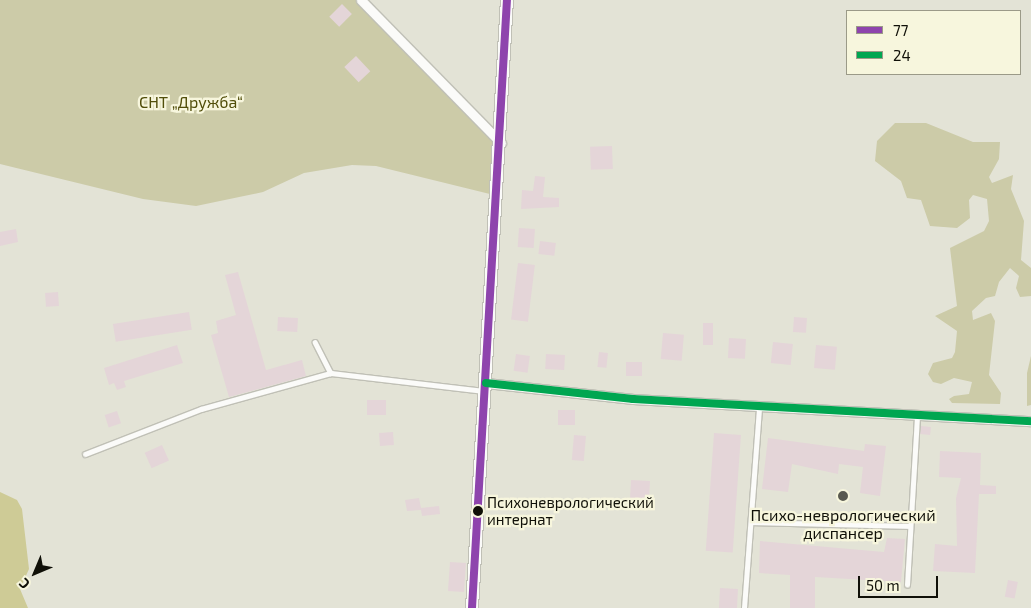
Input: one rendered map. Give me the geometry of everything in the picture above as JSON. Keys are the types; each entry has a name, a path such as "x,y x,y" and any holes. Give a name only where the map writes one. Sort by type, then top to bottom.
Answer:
{"main road":[{"path":"472,608 501,143 506,0"}],"street":[{"path":"361,0 501,143"},
{"path":"486,387 917,417 1031,421"}],"lane":[{"path":"315,342 330,373"},
{"path":"85,454 201,409 330,373 486,387"},
{"path":"744,608 758,407"},
{"path":"907,585 917,417"},
{"path":"751,522 910,526"}],"green space":[{"name":"СНТ „Дружба“","path":"0,0 361,0 501,143 498,196 376,166 352,165 304,173 263,192 196,206 143,199 0,164"},
{"path":"895,123 926,123 973,142 1000,142 999,159 989,177 992,183 1013,175 1011,189 1024,221 1021,260 1031,268 1031,296 1020,297 1016,288 1019,276 1010,268 999,282 995,296 986,298 972,311 973,320 991,313 995,321 989,375 1001,393 1000,404 952,403 949,399 954,396 969,394 972,382 954,378 941,384 933,382 928,374 933,363 952,358 955,352 957,331 935,316 957,306 950,248 984,231 989,221 987,199 973,195 969,200 970,218 957,228 930,226 921,200 907,198 901,181 875,161 877,141"},
{"path":"1031,356 1031,405 1027,406 1027,373"}],"shaded area":[{"path":"0,492 17,500 22,509 29,569 20,589 28,608 0,608"}],"building":[{"path":"342,4 352,14 339,27 329,17"},
{"path":"356,56 370,71 359,82 344,67"},
{"path":"612,146 613,169 591,170 590,147"},
{"path":"535,176 545,177 543,197 559,198 559,207 521,209 522,190 533,191"},
{"path":"519,228 535,229 534,248 518,247"},
{"path":"16,229 18,242 0,246 0,232"},
{"path":"540,241 556,243 554,256 538,254"},
{"path":"518,263 535,265 528,322 511,320"},
{"path":"238,272 266,370 302,360 306,376 229,397 211,335 218,333 216,321 236,315 225,275"},
{"path":"58,292 59,306 46,307 45,293"},
{"path":"189,312 192,330 116,342 113,324"},
{"path":"278,317 298,318 297,332 277,331"},
{"path":"794,317 807,318 806,333 793,332"},
{"path":"703,323 713,323 713,345 703,345"},
{"path":"663,333 684,335 682,361 661,359"},
{"path":"729,338 746,339 745,359 728,358"},
{"path":"773,342 793,344 791,365 771,363"},
{"path":"177,345 183,363 124,381 126,387 117,390 114,383 109,385 104,368"},
{"path":"816,345 837,347 835,370 814,368"},
{"path":"599,352 608,353 606,368 597,367"},
{"path":"516,354 530,356 527,373 514,371"},
{"path":"546,354 565,355 564,370 545,369"},
{"path":"626,362 642,362 642,376 626,376"},
{"path":"367,400 386,400 386,415 367,415"},
{"path":"558,410 575,410 575,425 558,425"},
{"path":"117,411 121,423 109,427 105,415"},
{"path":"921,426 931,427 930,435 920,434"},
{"path":"393,432 394,445 380,446 379,433"},
{"path":"714,433 741,435 733,553 706,551"},
{"path":"574,435 586,436 584,461 572,460"},
{"path":"768,438 864,451 865,444 886,446 880,496 860,493 863,467 839,464 838,474 792,464 788,492 762,489"},
{"path":"162,445 169,461 152,468 145,453"},
{"path":"940,451 981,453 980,485 996,486 996,494 979,494 975,573 933,571 935,544 957,546 956,498 961,478 939,477"},
{"path":"631,480 650,481 649,499 630,498"},
{"path":"419,498 421,508 439,506 440,514 422,516 421,510 407,511 405,500"},
{"path":"887,538 905,539 901,582 815,577 815,608 790,608 790,575 759,573 760,541 884,552"},
{"path":"450,562 466,563 464,592 448,591"},
{"path":"1008,580 1018,582 1015,599 1005,597"},
{"path":"720,588 738,589 737,608 719,608"}],"transit line":[{"name":"77","path":"472,608 507,0"},
{"name":"24","path":"486,383 633,399 1031,421"}],"place":[{"name":"Психо-неврологический диспансер","path":"843,496"},
{"name":"Психоневрологический интернат","path":"478,511"}]}
